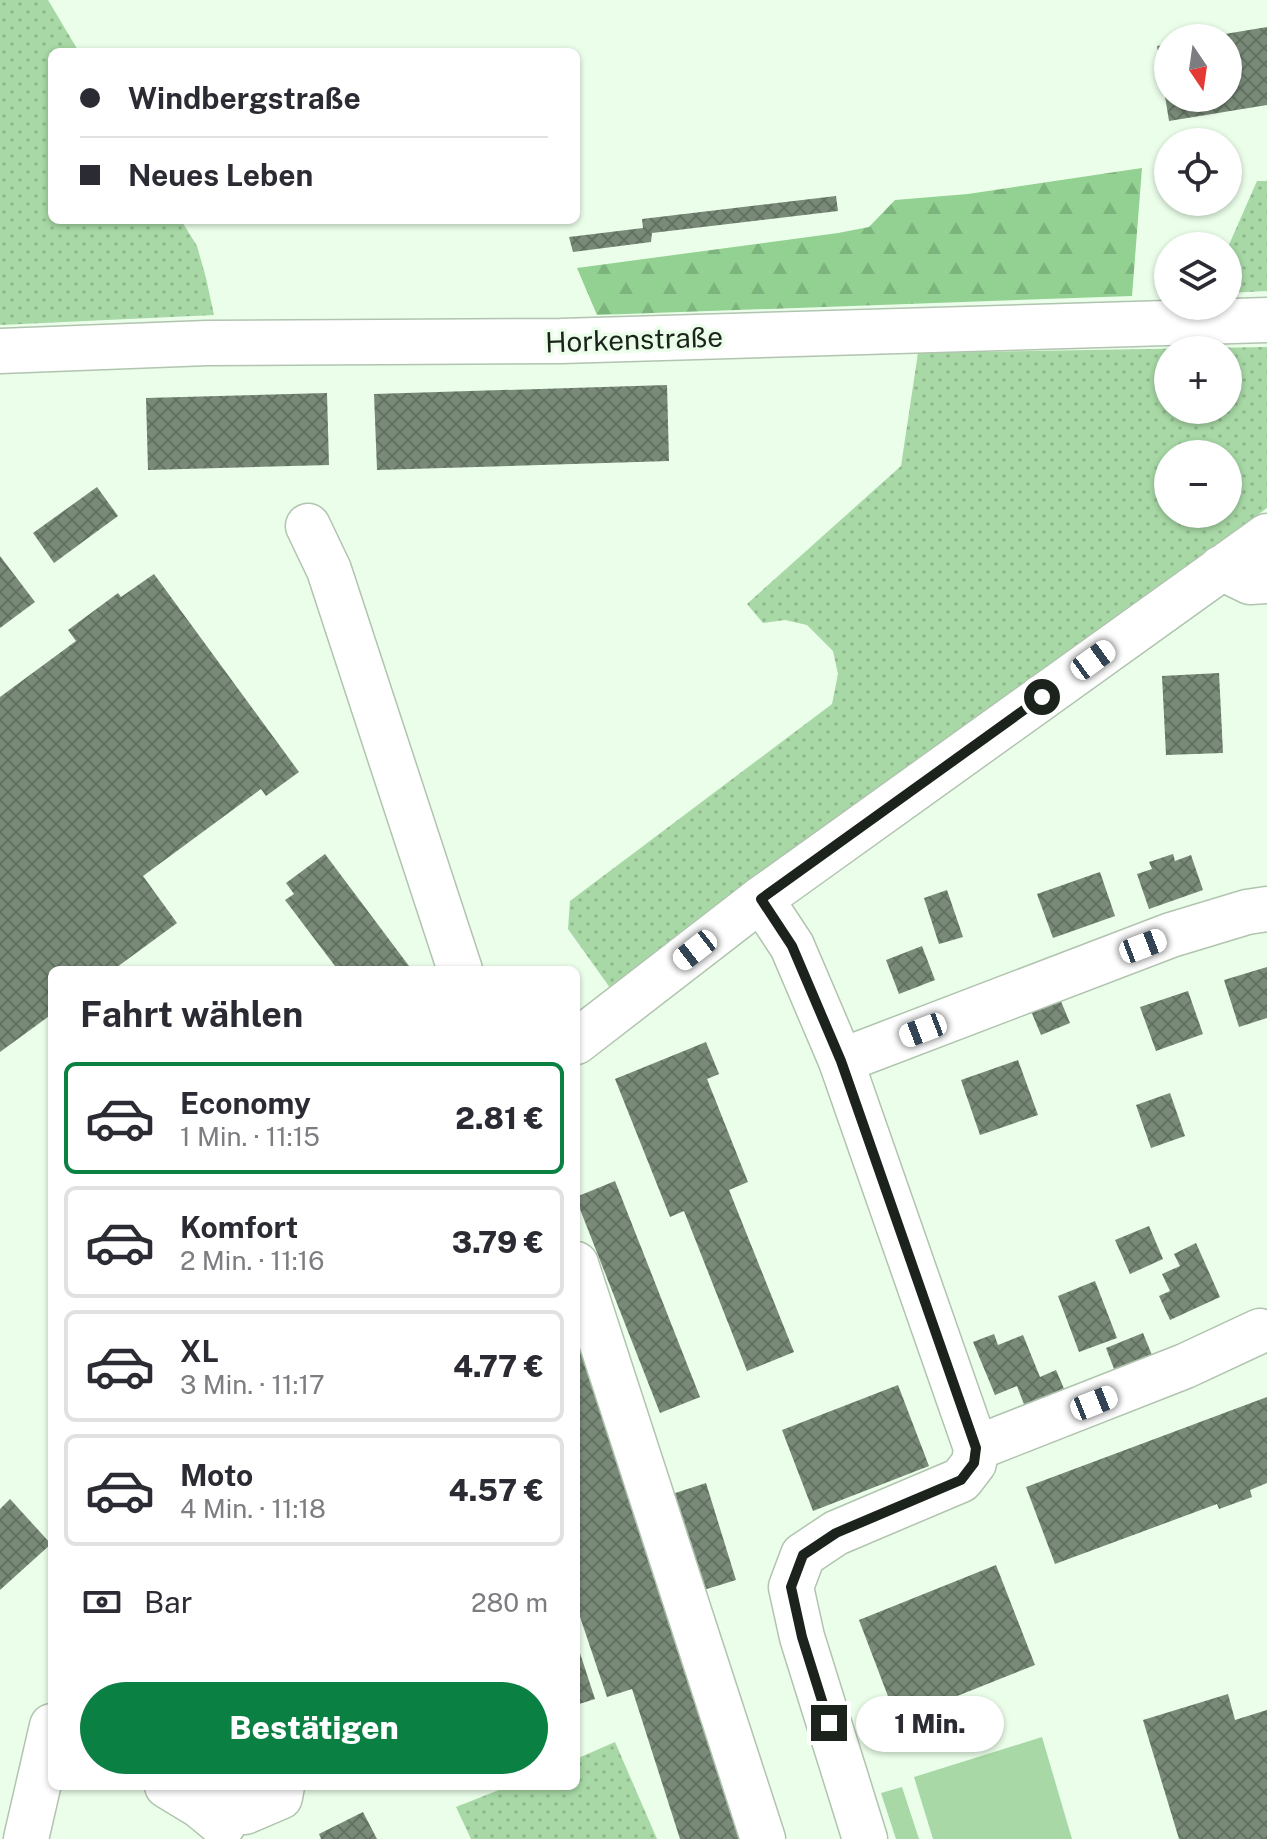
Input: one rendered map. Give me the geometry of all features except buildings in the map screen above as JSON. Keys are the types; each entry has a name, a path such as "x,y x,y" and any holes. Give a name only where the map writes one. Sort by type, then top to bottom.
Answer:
{"street":[{"name":"Horkenstraße","path":"0,351 207,343 561,341 1267,320"},
{"path":"308,526 329,570 459,966"},
{"path":"580,1039 761,899 1267,536"},
{"path":"1221,568 1250,582 1267,581"},
{"path":"761,899 792,946 841,1061 976,1448 974,1463 961,1480 836,1533 803,1555 791,1587 802,1637 865,1839"},
{"path":"841,1061 1171,935 1267,909"},
{"path":"580,1276 763,1839"},
{"path":"976,1448 1172,1371 1260,1331"},
{"path":"18,1831 48,1742"},
{"path":"183,1796 245,1812 289,1790"},
{"path":"183,1796 241,1839"}],"green space":[{"path":"0,0 48,0 77,48 48,48 48,224 183,224 197,246 214,315 0,325"},
{"path":"1142,168 1132,296 597,315 577,268 869,227 895,200 968,194"},
{"path":"1257,181 1267,181 1267,291 1242,292 1242,232 1235,232"},
{"path":"1242,347 1267,347 1267,508 1242,526 1242,440 1154,440 1154,528 1240,528 613,992 568,929 570,901 832,704 838,674 833,651 807,625 785,620 763,623 747,604 901,466 918,353 1154,349 1154,424 1242,424"},
{"path":"1042,1737 1072,1839 933,1839 914,1777"},
{"path":"615,1742 657,1839 471,1839 456,1807 499,1790 580,1790 580,1757"},
{"path":"902,1787 919,1839 896,1839 881,1793"}],"route":[{"path":"829,1723 802,1637 791,1587 803,1555 836,1533 961,1480 974,1463 976,1448 841,1061 792,946 761,899 1042,697"}]}
